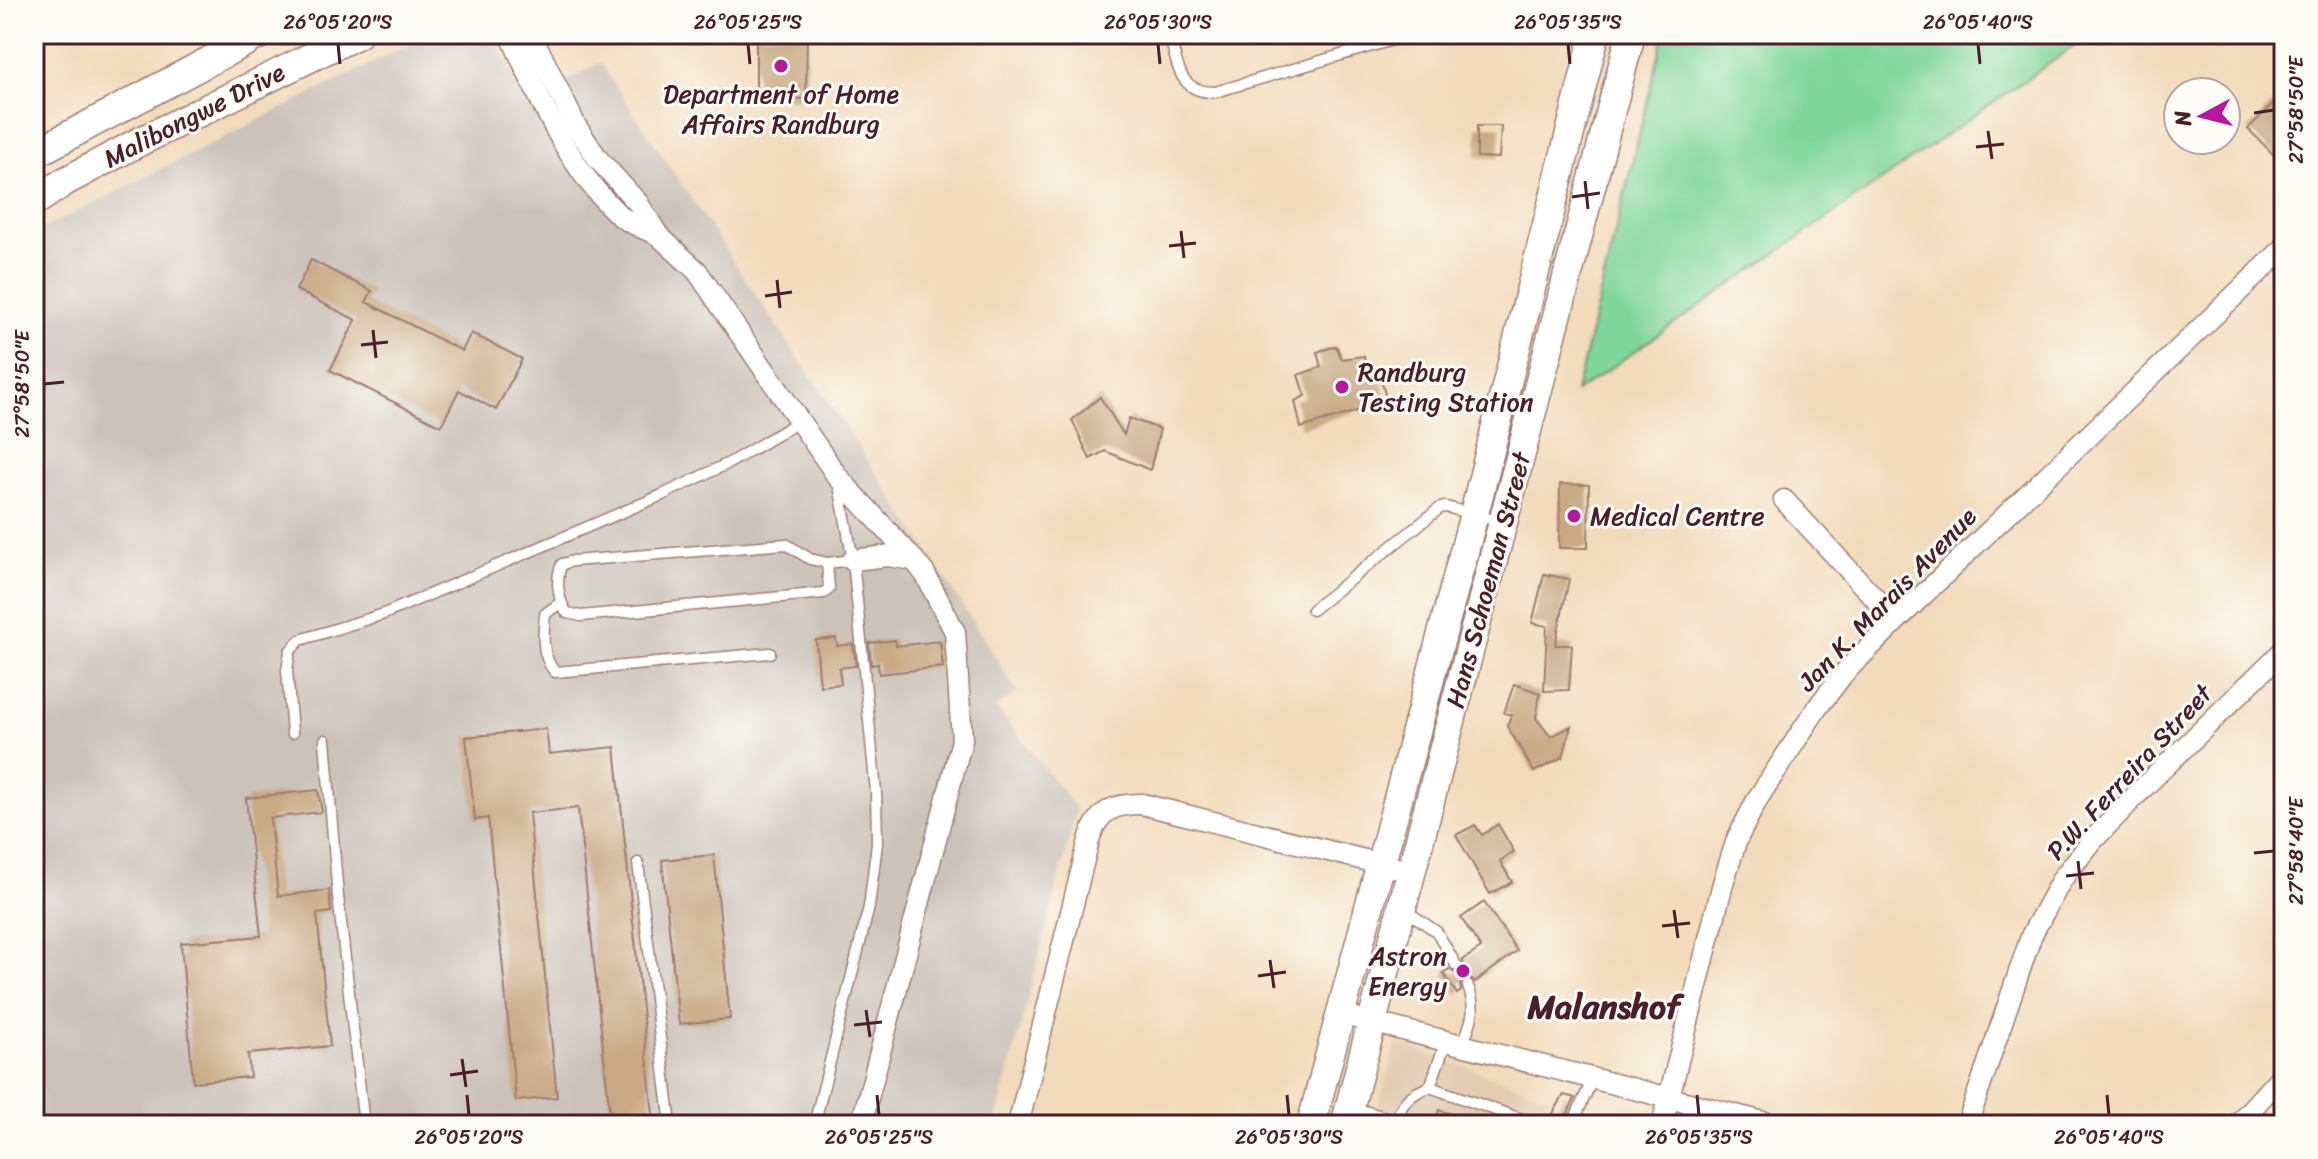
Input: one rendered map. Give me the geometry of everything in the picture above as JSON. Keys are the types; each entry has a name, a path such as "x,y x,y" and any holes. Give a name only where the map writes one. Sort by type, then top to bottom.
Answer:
{"main road":[{"name":"Malibongwe Drive","path":"38,149 260,34"},
{"name":"Malibongwe Drive","path":"34,202 64,182 137,143 358,34"},
{"name":"Hans Schoeman Street","path":"1311,1125 1474,514 1608,38"},
{"name":"Hans Schoeman Street","path":"1347,1116 1503,522 1608,38"}],"street":[{"path":"510,34 563,142 591,184 621,218 658,235"},
{"path":"531,34 576,126 598,159 638,203 658,235 697,271 837,476 925,574 955,632 962,740 861,1125"},
{"name":"Jan K. Marais Avenue","path":"1662,1125 1737,839 1758,798 1817,708 1844,673 1896,621 2284,248"},
{"path":"1784,500 1896,621"},
{"path":"853,560 888,556 914,560"},
{"name":"P.W. Ferreira Street","path":"1967,1125 2032,934 2062,879 2133,798 2284,650"},
{"path":"1018,1125 1092,829 1108,810 1122,804 1142,804 1412,872"},
{"path":"1340,1014 1775,1125"},
{"path":"2237,1125 2284,1073"}],"lane":[{"path":"1169,34 1181,75 1189,87 1200,93 1215,92 1413,34"},
{"path":"292,733 287,670 290,651 300,640 384,614 660,496 731,462 800,421"},
{"path":"814,1125 865,928 877,843 876,792 853,560 837,476"},
{"path":"1312,610 1433,512 1446,507 1503,522"},
{"path":"827,563 829,589 824,593 581,616 567,613 560,603 558,572 562,564 573,561 786,544 810,559 827,563 853,560"},
{"path":"560,603 545,614 543,634 548,664 555,672 770,653"},
{"path":"325,740 338,896 364,1125"},
{"path":"638,863 671,1125"},
{"path":"1402,908 1432,926 1456,965"},
{"path":"1347,1116 1394,1123 1399,1107 1407,1097 1430,1087 1454,1043 1473,1019 1473,999 1468,986"},
{"path":"1572,1125 1593,1078"},
{"path":"1430,1087 1524,1120 1527,1125"}],"shaded area":[{"path":"447,34 493,34 527,103 600,63 919,537 1018,693 996,707 1077,809 995,1125 34,1125 34,233 410,44"},
{"path":"1397,1043 1550,1097 1537,1125 1373,1125"}],"green space":[{"path":"1664,34 2092,34 1576,392"}],"building":[{"name":"Department of Home Affairs Randburg","path":"756,34 807,34 806,99 756,97"},
{"path":"2275,101 2284,109 2284,165 2248,129"},
{"path":"1477,126 1501,126 1499,158 1477,157"},
{"path":"311,260 372,291 366,302 462,351 471,333 522,359 496,410 459,390 441,426 330,370 356,320 296,290"},
{"name":"Randburg Testing Station","path":"1336,346 1342,359 1364,356 1367,377 1380,375 1387,402 1301,428 1295,401 1305,396 1298,375 1321,367 1317,352"},
{"path":"1100,397 1124,435 1129,418 1160,429 1150,470 1105,451 1090,459 1072,420"},
{"name":"Medical Centre","path":"1560,484 1589,485 1588,548 1559,548"},
{"path":"1544,574 1569,579 1555,645 1572,645 1569,690 1544,691 1547,626 1532,623"},
{"path":"836,638 837,646 853,644 856,666 839,668 841,684 820,686 816,640"},
{"path":"895,640 896,646 940,641 943,667 879,674 878,664 871,665 869,643"},
{"path":"1514,684 1540,693 1536,718 1551,737 1571,726 1563,757 1534,772 1507,726 1512,715 1504,713"},
{"path":"546,729 549,754 615,747 654,1125 611,1125 578,808 529,813 557,1097 516,1101 488,818 475,820 466,737"},
{"path":"318,790 322,812 270,818 278,896 329,890 331,912 317,914 330,1046 248,1054 250,1077 193,1082 181,943 261,936 246,798"},
{"path":"1498,824 1514,852 1500,861 1512,882 1490,894 1456,835 1475,825 1482,835"},
{"path":"714,855 730,1019 679,1024 662,860"},
{"path":"1484,902 1517,951 1475,982 1469,978 1463,980 1461,991 1457,994 1443,973 1449,969 1455,973 1461,971 1463,960 1481,948 1461,918"},
{"path":"1564,1095 1575,1098 1562,1125 1546,1125"},
{"path":"1439,1110 1476,1122 1476,1125 1434,1125"}],"place":[{"name":"Department of Home Affairs Randburg","path":"781,66"},
{"name":"Randburg Testing Station","path":"1342,387"},
{"name":"Medical Centre","path":"1574,516"},
{"name":"Astron Energy","path":"1463,971"}],"district":[{"name":"Malanshof","path":"1604,1007"}]}
